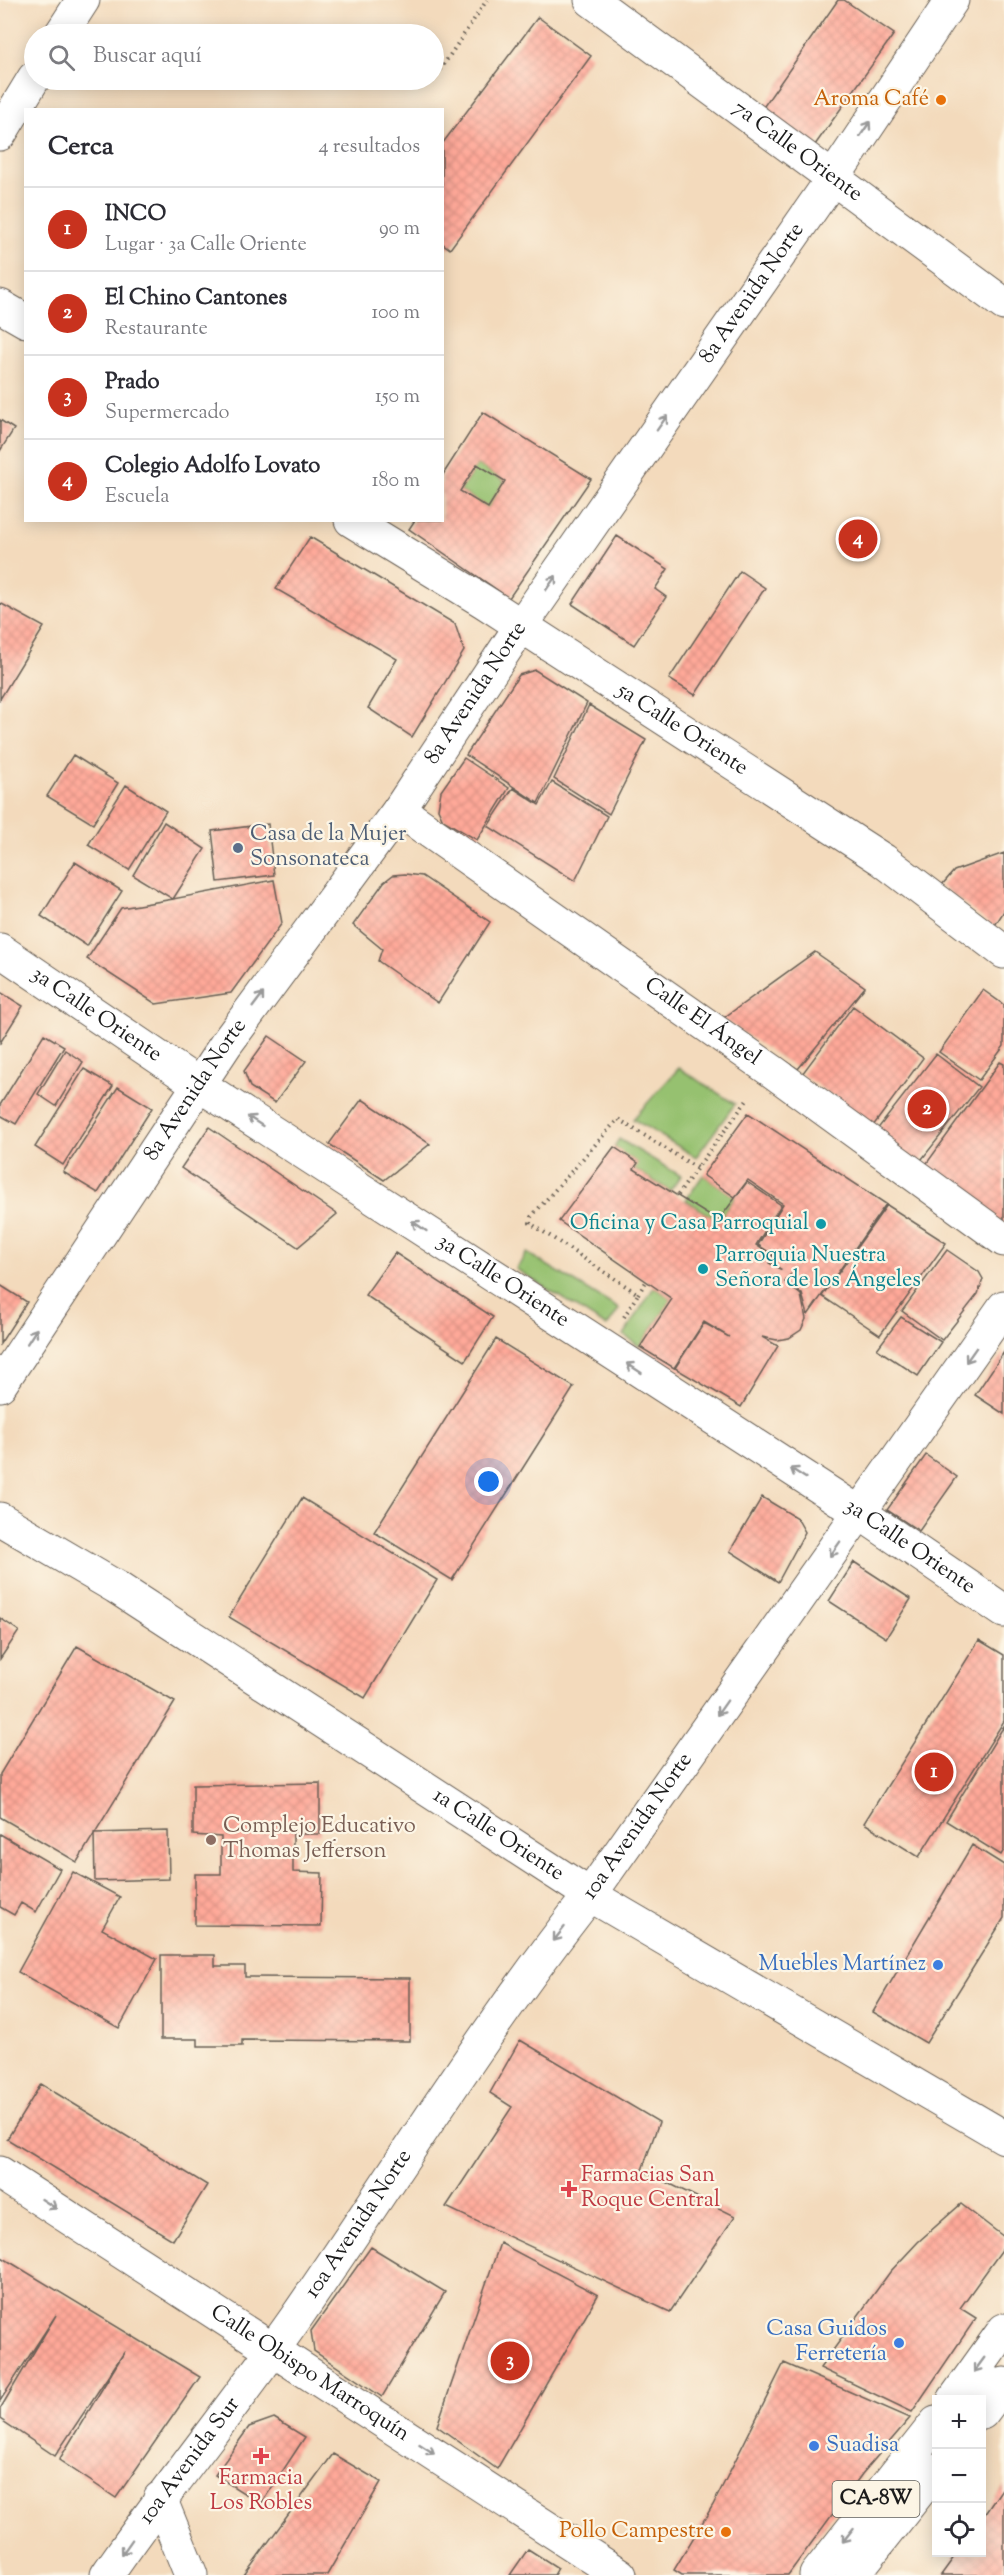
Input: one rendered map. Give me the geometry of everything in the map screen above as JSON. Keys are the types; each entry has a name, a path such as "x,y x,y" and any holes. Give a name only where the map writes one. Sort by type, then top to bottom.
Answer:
{"street":[{"path":"67,24 83,0"},
{"name":"7a Calle Oriente","path":"591,0 1004,304"},
{"name":"8a Avenida Norte","path":"0,1385 198,1084 399,810 521,626 833,178 952,0"},
{"path":"0,134 27,90"},
{"path":"0,306 24,320"},
{"name":"5a Calle Oriente","path":"354,522 521,626 883,860 1004,952"},
{"name":"Calle El Ángel","path":"399,810 772,1071 1004,1240"},
{"name":"3a Calle Oriente","path":"0,950 198,1084 860,1513 1004,1611"},
{"name":"10a Avenida Norte","path":"273,2348 540,1958 590,1895 1004,1307"},
{"name":"1a Calle Oriente","path":"0,1519 116,1587 590,1895 1004,2137"},
{"name":"Calle Obispo Marroquín","path":"0,2173 620,2575"},
{"path":"958,2395 1004,2330"},
{"name":"10a Avenida Sur","path":"108,2575 160,2498 273,2348"},
{"path":"986,2407 1004,2384"},
{"name":"CA-8W","path":"816,2575 932,2428"},
{"name":"CA-8W","path":"853,2575 932,2475"},
{"path":"160,2498 191,2575"}],"path":[{"path":"444,64 487,0"},
{"path":"678,1195 741,1108"},
{"path":"638,1294 530,1223 531,1217 618,1119 697,1168"},
{"path":"621,1322 646,1282"}],"green space":[{"path":"477,464 505,481 488,508 460,491"},
{"path":"679,1068 735,1104 696,1157 633,1119"},
{"path":"619,1139 681,1176 670,1191 634,1169 637,1163 614,1147"},
{"path":"703,1175 735,1197 718,1221 686,1200"},
{"path":"527,1253 619,1309 607,1327 516,1269"},
{"path":"654,1287 672,1299 640,1347 624,1335"}],"building":[{"path":"838,0 844,0 894,34 810,152 757,116"},
{"path":"538,17 591,56 450,249 444,244 444,141"},
{"path":"483,412 591,479 509,598 409,529 414,522 444,522 444,473","holes":["477,464 505,481 488,508 460,491"]},
{"path":"0,420 14,429 0,451"},
{"path":"617,536 668,569 655,589 666,597 634,645 572,604"},
{"path":"310,537 455,624 464,651 412,737 368,708 397,659 276,589"},
{"path":"740,571 765,588 695,695 669,679"},
{"path":"0,603 44,627 0,699"},
{"path":"535,670 587,703 538,803 466,755 519,675"},
{"path":"589,705 646,740 609,814 554,779"},
{"path":"73,755 118,783 93,824 47,796"},
{"path":"464,758 509,788 477,840 443,820 438,809 441,791"},
{"path":"552,782 607,816 575,881 488,826 513,788 539,805"},
{"path":"126,785 166,811 129,870 88,845"},
{"path":"164,822 205,849 173,899 133,875"},
{"path":"268,824 274,875 218,882 212,831"},
{"path":"1004,853 1004,911 994,927 941,886 954,871"},
{"path":"75,862 122,891 87,946 41,916"},
{"path":"393,875 422,876 490,922 438,1003 378,961 382,949 353,925 384,882"},
{"path":"274,880 282,923 231,993 156,1004 87,959 121,908"},
{"path":"815,952 865,987 798,1069 722,1019"},
{"path":"983,990 1004,1005 1004,1046 979,1080 939,1052"},
{"path":"0,992 23,1006 0,1043"},
{"path":"853,1006 923,1058 873,1126 802,1074"},
{"path":"44,1034 64,1046 16,1124 0,1115 0,1105"},
{"path":"269,1036 306,1061 275,1103 250,1087 244,1071"},
{"path":"65,1050 83,1062 56,1106 38,1094"},
{"path":"936,1054 979,1087 918,1164 876,1131"},
{"path":"1000,1062 1004,1064 1004,1225 924,1167"},
{"path":"84,1069 113,1086 63,1165 35,1147"},
{"path":"118,1087 152,1108 98,1193 63,1172"},
{"path":"362,1099 430,1144 384,1180 329,1144"},
{"path":"748,1113 886,1204 808,1315 802,1294 787,1282 791,1274 785,1282 801,1295 806,1319 801,1330 789,1338 777,1340 762,1337 778,1346 741,1407 675,1368 704,1323 729,1337 704,1322 674,1368 640,1347 672,1299 559,1221 614,1147 638,1163 634,1169 718,1221 747,1182 781,1205 756,1245 774,1257 769,1263 782,1270 771,1263 777,1253 775,1256 758,1245 783,1204 748,1180 735,1197 703,1175"},
{"path":"209,1127 337,1214 298,1247 181,1168"},
{"path":"887,1205 946,1243 880,1335 822,1296"},
{"path":"947,1250 979,1272 983,1279 978,1294 942,1340 902,1311"},
{"path":"395,1253 493,1317 465,1361 365,1295"},
{"path":"0,1285 27,1302 0,1344"},
{"path":"901,1317 941,1342 918,1376 877,1349"},
{"path":"496,1339 574,1387 452,1580 374,1532"},
{"path":"1004,1352 1004,1414 975,1395"},
{"path":"926,1455 957,1477 919,1531 887,1510"},
{"path":"762,1497 797,1518 805,1532 778,1582 730,1551"},
{"path":"302,1498 437,1580 365,1698 229,1617"},
{"path":"854,1562 911,1599 886,1638 829,1601"},
{"path":"0,1618 19,1631 0,1659"},
{"path":"979,1640 1004,1655 1004,1721 919,1857 864,1823"},
{"path":"77,1646 175,1702 77,1862 0,1817 0,1774"},
{"path":"1004,1726 1004,1850 1001,1855 946,1821"},
{"path":"320,1783 320,1834 293,1834 293,1872 322,1873 321,1926 195,1925 195,1874 221,1874 221,1837 193,1835 193,1785"},
{"path":"168,1831 169,1879 95,1881 94,1833"},
{"path":"0,1834 60,1869 36,1912 21,1903 14,1915 0,1907"},
{"name":"Muebles Martínez","path":"972,1845 1004,1865 1004,1918 926,2043 873,2012"},
{"path":"73,1872 120,1897 102,1929 157,1959 119,2028 18,1972"},
{"path":"161,1955 215,1955 215,1966 245,1966 245,1977 410,1978 410,2041 242,2040 242,2046 198,2046 198,2039 161,2039"},
{"name":"Farmacias San Roque Central","path":"520,2040 659,2122 642,2170 735,2216 670,2312 446,2207 512,2107 490,2093"},
{"path":"41,2084 207,2185 173,2240 7,2139"},
{"name":"Casa Guidos Ferretería","path":"961,2204 1004,2237 1004,2247 960,2308 976,2318 912,2412 820,2368 890,2272 918,2242"},
{"path":"500,2243 598,2295 497,2469 437,2426"},
{"path":"371,2247 445,2292 382,2397 314,2351 311,2331"},
{"path":"0,2256 200,2377 116,2498 59,2460 125,2351 55,2456 0,2419 0,2409 56,2315 0,2401"},
{"name":"Suadisa","path":"784,2363 910,2418 862,2474 788,2575 682,2575 674,2570 713,2505"},
{"name":"Farmacia Los Robles","path":"274,2418 305,2437 261,2504 215,2475 249,2427"},
{"path":"333,2454 381,2482 327,2575 244,2575"},
{"path":"1004,2486 1004,2575 941,2575 954,2557 986,2557 986,2512"},
{"path":"528,2549 558,2568 554,2575 510,2575"}],"place":[{"name":"Aroma Café","path":"941,100"},
{"name":"Colegio Adolfo Lovato","path":"858,539"},
{"name":"Casa de la Mujer Sonsonateca","path":"238,848"},
{"name":"El Chino Cantones","path":"927,1109"},
{"name":"Oficina y Casa Parroquial","path":"821,1224"},
{"name":"Parroquia Nuestra Señora de los Ángeles","path":"703,1269"},
{"name":"INCO","path":"934,1772"},
{"name":"Complejo Educativo Thomas Jefferson","path":"211,1840"},
{"name":"Muebles Martínez","path":"938,1965"},
{"name":"Farmacias San Roque Central","path":"569,2189"},
{"name":"Casa Guidos Ferretería","path":"899,2343"},
{"name":"Prado","path":"510,2361"},
{"name":"Suadisa","path":"814,2446"},
{"name":"Farmacia Los Robles","path":"261,2456"},
{"name":"Pollo Campestre","path":"726,2532"}]}
